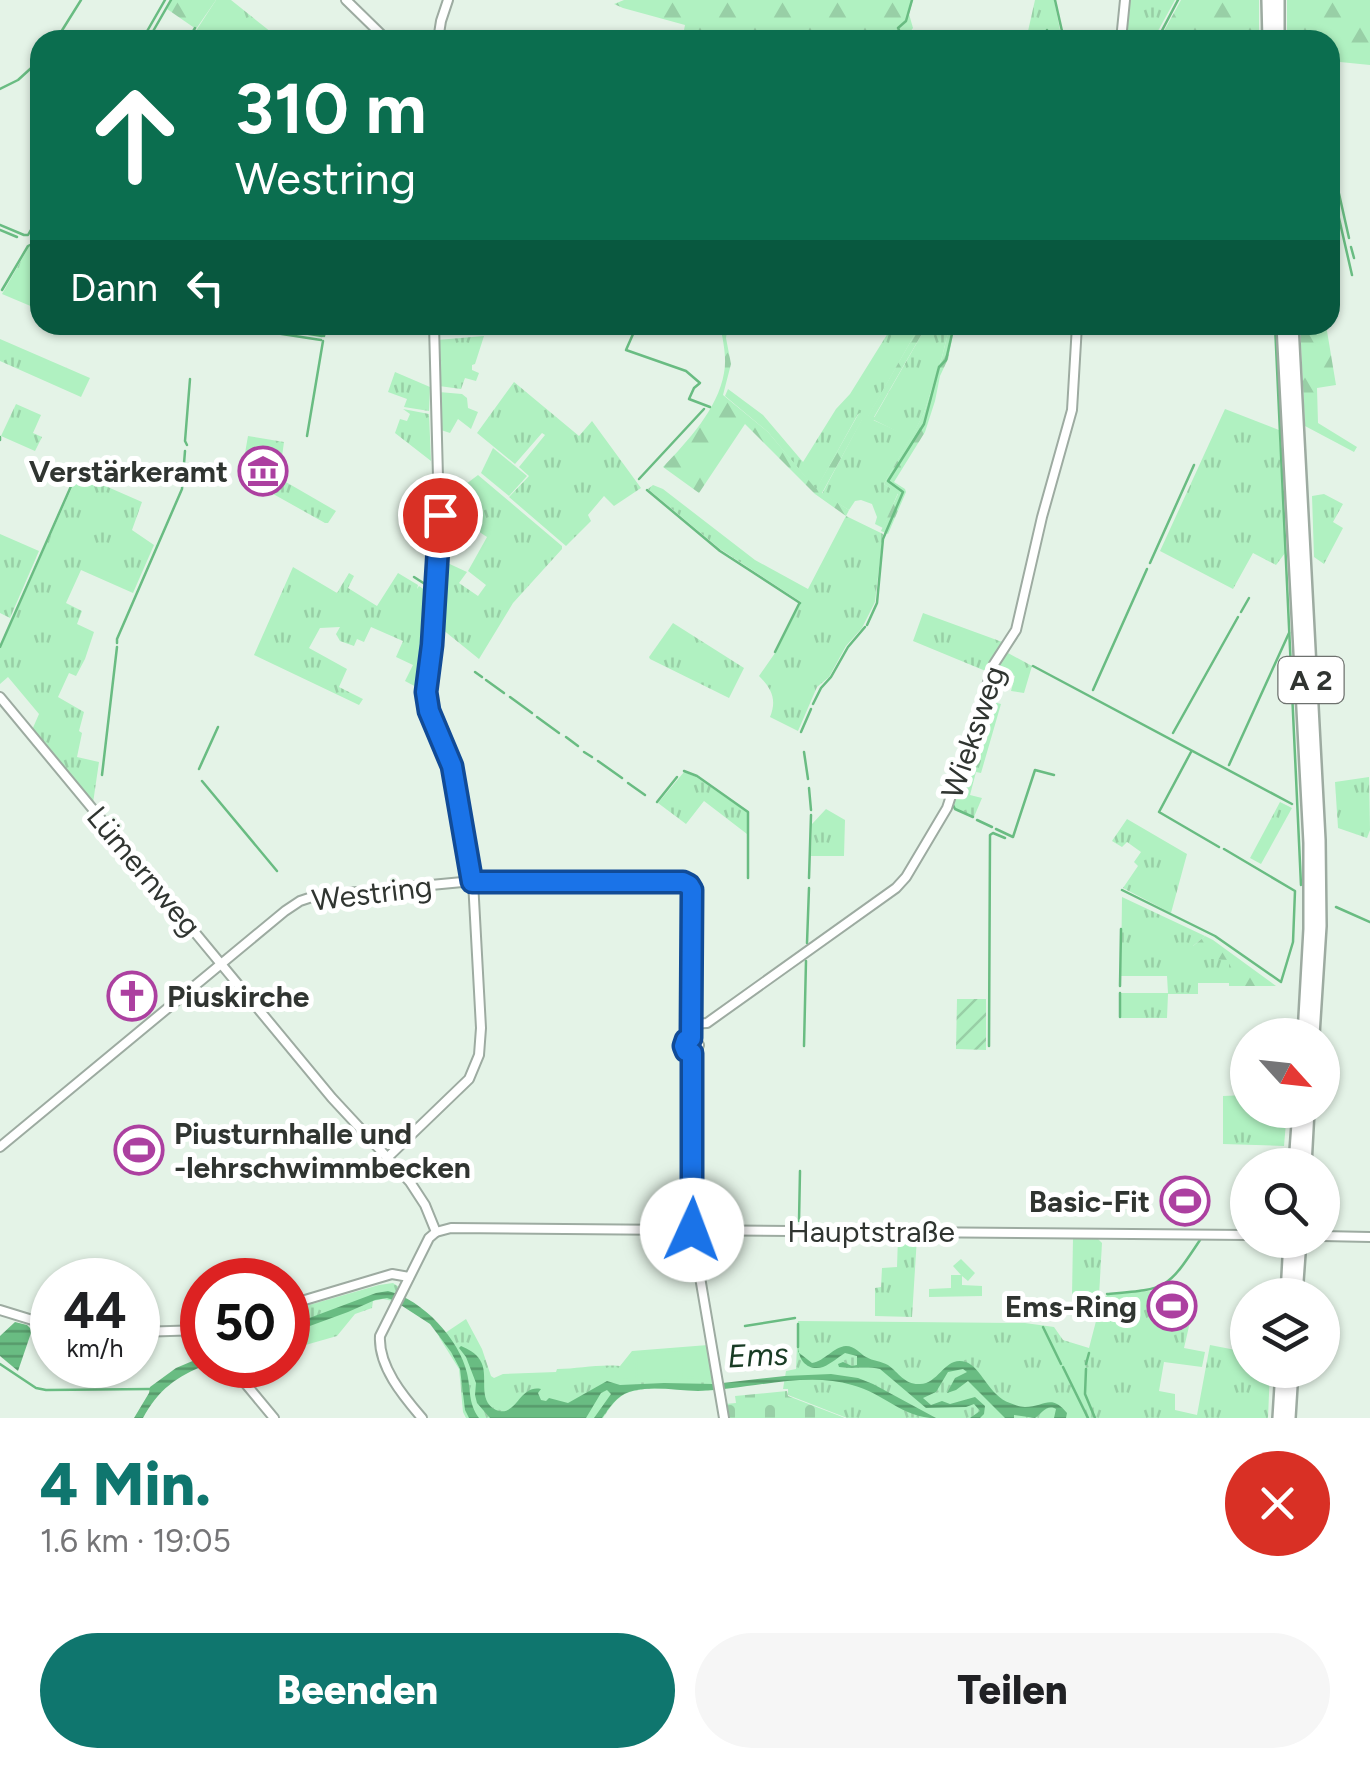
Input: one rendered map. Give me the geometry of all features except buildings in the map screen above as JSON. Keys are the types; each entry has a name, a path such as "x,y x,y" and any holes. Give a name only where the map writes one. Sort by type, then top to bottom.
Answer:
{"highway":[{"path":"1268,0 1269,30"},
{"path":"1278,0 1278,30"},
{"name":"A 2","path":"1284,335 1310,843 1305,1018"},
{"name":"A 2","path":"1293,335 1319,840 1320,926 1314,1018"},
{"path":"1279,1418 1281,1388"},
{"path":"1288,1418 1290,1388"}],"street":[{"path":"346,0 377,30"},
{"path":"440,30 448,0"},
{"path":"1122,30 1125,0"},
{"path":"387,1158 469,1079 480,1044 472,882 452,766 429,711 426,692 440,515 434,335"},
{"name":"Wieksweg","path":"692,1024 707,1023 896,888 948,808 994,664 1016,630 1072,410 1076,335"},
{"name":"Lümernweg","path":"0,697 349,1118 420,1196 436,1232"},
{"name":"Westring","path":"0,1147 292,906 307,898 472,882 686,883 692,890 691,1038 699,1045 692,1053 692,1230"},
{"name":"Hauptstraße","path":"436,1232 457,1227 1230,1235"},
{"path":"692,1230 724,1418"},
{"path":"422,1418 383,1361 380,1336 429,1238 436,1232"},
{"path":"1340,1236 1370,1237"},
{"path":"310,1299 374,1280 407,1281"},
{"path":"0,1310 30,1319"},
{"path":"249,1388 274,1418"}],"green space":[{"path":"172,0 216,0 196,29 167,9"},
{"path":"216,0 231,0 268,30 196,30"},
{"path":"624,0 913,0 909,14 913,28 684,30 685,25 614,4"},
{"path":"1035,0 1054,0 1060,30 1028,30"},
{"path":"1128,0 1175,0 1158,30 1125,30"},
{"path":"1181,0 1259,0 1259,30 1164,30"},
{"path":"1287,0 1370,0 1370,65 1340,62 1340,30 1287,30"},
{"path":"30,245 30,306 2,294"},
{"path":"722,335 726,335 731,364 723,395 768,432 816,489 859,413 868,416 914,335 921,335 874,417 913,434 924,413 948,335 953,335 925,432 894,482 906,492 888,534 881,531 898,494 884,484 910,438 874,420 871,424 862,420 822,493 849,510 846,516 815,494 745,424 699,493 663,467 700,424 715,399 724,373"},
{"path":"887,335 914,335 868,417 858,414 816,490 768,432 725,396 728,389 763,415 803,462"},
{"path":"921,335 948,335 924,413 913,435 874,418"},
{"path":"1300,335 1328,335 1336,385 1317,388 1318,423 1357,447 1354,452 1305,426"},
{"path":"484,336 472,365 472,370 479,373 476,381 465,378 461,389 439,386 437,340"},
{"path":"0,339 90,378 81,397 0,361"},
{"path":"395,372 430,387 429,411 404,407 407,399 388,392"},
{"path":"514,382 579,436 592,421 641,488 614,506 604,496 588,515 591,521 566,546 509,497 529,476 519,467 545,435 542,433 515,464 477,433"},
{"path":"439,392 467,398 468,408 478,412 471,429 458,419 450,433 441,430"},
{"path":"16,404 41,415 33,433 42,437 35,451 1,436"},
{"path":"403,409 429,414 431,461 395,433 400,419 407,421 410,414"},
{"path":"1225,409 1279,430 1285,553 1276,565 1253,553 1233,589 1160,551"},
{"path":"862,419 911,437 884,484 898,493 883,528 875,524 877,517 872,504 855,501 849,510 822,494"},
{"path":"248,436 284,442 279,478 336,511 328,523 241,476"},
{"path":"493,448 527,476 509,496 481,473"},
{"path":"78,474 142,502 132,530 154,545 133,593 81,570 66,603 82,611 77,624 94,632 76,676 69,673 58,697 84,712 77,757 99,762 93,803 32,730 39,714 8,677 0,684 0,649"},
{"path":"478,475 562,546 513,603 479,659 437,625 441,560 467,572 459,583 478,596 486,585 468,571 487,537 443,508 441,478 462,487"},
{"path":"653,485 755,560 808,589 846,516 883,534 875,602 829,677 817,687 798,731 770,717 772,695 759,676 801,602 720,549 648,489"},
{"path":"1324,494 1343,504 1333,522 1343,528 1324,564 1314,557 1312,496"},
{"path":"0,534 39,551 10,618 0,613"},
{"path":"293,567 337,593 349,573 354,576 348,588 377,606 398,573 418,585 417,589 419,586 429,593 420,689 405,681 413,665 396,657 403,641 371,627 364,642 357,639 354,646 340,641 336,634 340,627 320,628 309,648 347,669 339,687 363,699 359,705 254,655"},
{"path":"923,613 1005,643 988,672 913,641"},
{"path":"673,623 744,668 729,698 650,659"},
{"path":"1008,653 1032,666 1024,693 1011,691 1015,676 995,670"},
{"path":"986,700 1001,704 981,773 976,772 970,795 982,798 974,817 953,804"},
{"path":"684,772 747,812 747,834 704,801 686,824 658,803"},
{"path":"1369,777 1367,838 1338,828 1335,782"},
{"path":"1280,802 1292,808 1261,864 1250,858"},
{"path":"826,809 845,820 844,856 811,856 812,824"},
{"path":"1127,819 1187,854 1171,913 1123,888 1138,866 1134,862 1141,852 1127,842 1122,847 1112,841"},
{"path":"1122,897 1205,936 1193,946 1229,960 1229,983 1198,983 1198,994 1168,994 1167,1018 1120,1018 1121,993 1168,993 1167,976 1121,976"},
{"path":"1205,936 1276,986 1229,986 1229,960 1211,959 1192,947"},
{"path":"957,999 986,999 986,1050 956,1049"},
{"path":"1223,1096 1230,1096 1230,1128 1286,1128 1284,1146 1223,1144"},
{"path":"898,1237 917,1237 912,1317 875,1316 875,1288 881,1287 882,1268 897,1267"},
{"path":"1073,1238 1097,1238 1102,1243 1099,1296 1072,1296"},
{"path":"961,1259 975,1273 968,1281 962,1276 962,1285 982,1286 982,1296 929,1297 929,1289 951,1288 951,1275 961,1275 953,1266"},
{"path":"393,1283 399,1287 393,1301 373,1301 372,1308 355,1314 337,1336 310,1344 310,1305"},
{"path":"1148,1291 1181,1297 1179,1307 1193,1309 1184,1348 1205,1352 1202,1367 1164,1362 1159,1391 1175,1394 1175,1410 1197,1415 1210,1345 1230,1349 1230,1388 1269,1388 1268,1418 847,1418 788,1395 788,1389 783,1389 786,1371 796,1369 798,1321 1025,1323 1054,1327 1063,1340 1089,1348 1101,1302 1107,1295"},
{"path":"466,1319 494,1378 503,1374 620,1366 632,1351 708,1345 715,1390 634,1391 619,1398 603,1418 466,1418 459,1369 439,1337"},
{"path":"682,1351 683,1375 677,1377 704,1378 623,1381 628,1378 628,1364 635,1363 638,1378 637,1353"},
{"path":"787,1391 788,1396 845,1418 728,1418 725,1404 736,1403 735,1396"}],"shaded area":[{"path":"388,1291 414,1303 448,1334 463,1360 471,1402 479,1418 469,1418 465,1410 460,1369 451,1352 430,1324 393,1300 375,1300 310,1326 310,1318"},
{"path":"15,1322 30,1328 18,1371 0,1356 0,1336"},
{"path":"461,1346 480,1360 486,1400 496,1410 509,1409 534,1389 541,1389 541,1400 568,1403 607,1381 620,1385 714,1384 831,1374 873,1384 936,1418 913,1414 852,1385 796,1380 717,1390 637,1390 621,1396 602,1418 594,1418 611,1394 607,1390 586,1418 490,1418 477,1403 476,1383"},
{"path":"849,1346 915,1384 933,1379 953,1362 966,1362 1003,1399 1023,1407 1056,1404 1067,1413 1066,1418 1054,1418 1056,1409 1050,1408 1035,1418 1005,1418 968,1381 947,1393 955,1378 967,1372 963,1369 948,1372 936,1392 923,1398 931,1405 975,1397 985,1406 984,1414 970,1418 980,1411 974,1404 926,1408 880,1369 839,1367 843,1362 857,1365 857,1356 845,1353 817,1368 804,1362 799,1353 812,1363"},
{"path":"180,1366 180,1378 155,1399 143,1418 134,1418 150,1388 160,1388 160,1380"}],"waterway":[{"path":"62,30 81,0"},
{"path":"148,30 165,0"},
{"path":"154,30 171,0"},
{"path":"899,30 912,0"},
{"path":"1055,0 1062,30"},
{"path":"1162,30 1178,0"},
{"path":"0,89 30,69"},
{"path":"1340,198 1349,238"},
{"path":"1340,223 1352,275"},
{"path":"0,225 24,235 30,232"},
{"path":"0,230 17,237"},
{"path":"2,290 30,245"},
{"path":"1351,247 1354,258"},
{"path":"288,335 321,340"},
{"path":"316,335 322,336"},
{"path":"431,335 431,358"},
{"path":"633,335 626,350 686,371 700,383 689,399 710,407"},
{"path":"867,625 877,603 883,539 903,492 888,481 924,424 952,335"},
{"path":"1275,335 1301,885"},
{"path":"307,436 323,341"},
{"path":"187,445 190,379"},
{"path":"639,479 704,409"},
{"path":"117,643 182,489 185,451"},
{"path":"1150,563 1194,465"},
{"path":"0,647 76,475"},
{"path":"647,490 720,551 800,603"},
{"path":"1093,690 1147,569"},
{"path":"414,577 428,586"},
{"path":"1241,612 1249,598"},
{"path":"775,652 799,604"},
{"path":"1173,733 1238,617"},
{"path":"813,704 865,627"},
{"path":"1229,765 1289,633"},
{"path":"1011,645 1016,638"},
{"path":"102,775 117,647"},
{"path":"423,683 426,661"},
{"path":"1033,666 1292,804"},
{"path":"475,672 482,677"},
{"path":"486,680 504,693"},
{"path":"510,697 532,713"},
{"path":"801,732 811,709"},
{"path":"537,717 559,733"},
{"path":"199,769 218,727"},
{"path":"566,737 578,746"},
{"path":"584,752 592,757"},
{"path":"804,752 808,779"},
{"path":"1191,752 1159,812 1219,847"},
{"path":"598,761 622,778"},
{"path":"996,829 1013,837 1035,770 1054,775"},
{"path":"684,771 748,812 748,878"},
{"path":"657,802 677,777"},
{"path":"202,781 277,871"},
{"path":"628,783 645,795"},
{"path":"809,788 811,810"},
{"path":"952,803 955,809 973,817"},
{"path":"809,878 811,815"},
{"path":"977,820 992,827"},
{"path":"989,1046 990,835 1005,838"},
{"path":"1122,890 1215,936 1281,982 1293,942 1295,891 1224,849"},
{"path":"807,943 809,888"},
{"path":"1336,907 1370,922"},
{"path":"1120,986 1121,929"},
{"path":"804,1046 806,961"},
{"path":"1120,993 1120,1017"},
{"path":"799,1221 800,1171"},
{"path":"1107,1294 1164,1284 1200,1240"},
{"name":"Ems","path":"745,1326 795,1318"},
{"name":"Ems","path":"798,1324 798,1347"},
{"path":"1043,1327 1061,1364"},
{"path":"1086,1364 1089,1353"},
{"path":"0,1364 36,1388 46,1390 151,1389"},
{"path":"1063,1367 1088,1418"},
{"path":"1086,1369 1085,1394 1095,1418"}],"place":[{"name":"Verstärkeramt","path":"263,471"},
{"name":"Piuskirche","path":"132,996"},
{"name":"Piusturnhalle und -lehrschwimmbecken","path":"139,1150"},
{"name":"Basic-Fit","path":"1185,1201"},
{"name":"Ems-Ring","path":"1172,1306"}],"route":[{"path":"440,515 426,692 429,711 452,766 472,882 683,882 692,890 691,1038 684,1046 692,1053 692,1230"}]}
